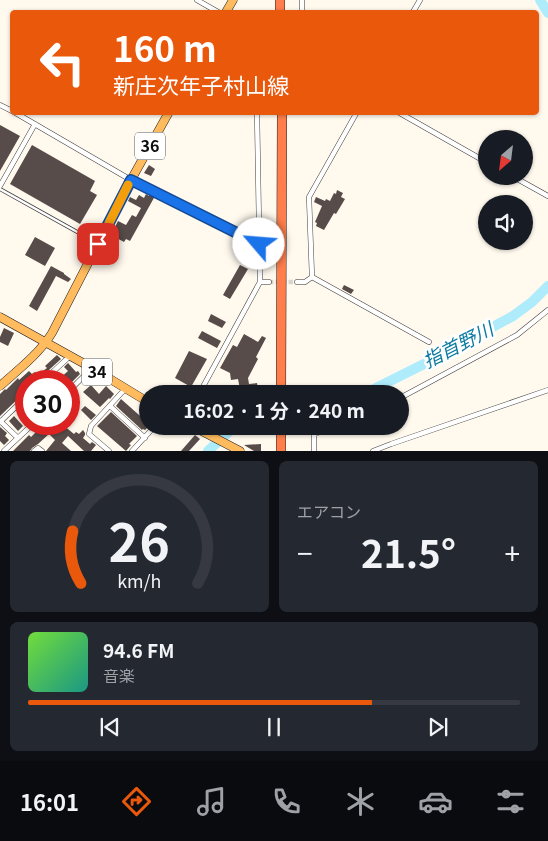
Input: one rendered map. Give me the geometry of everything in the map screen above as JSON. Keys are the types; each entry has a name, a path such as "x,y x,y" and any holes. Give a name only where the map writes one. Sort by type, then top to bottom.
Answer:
{"highway":[{"path":"281,385 282,115"},
{"path":"281,435 281,451"}],"main road":[{"name":"36","path":"0,386 46,343 131,180 167,115"},
{"name":"34","path":"0,317 92,368 139,397"},
{"path":"208,435 236,449"}],"street":[{"path":"197,0 214,10"},
{"path":"18,115 131,180 259,244"},
{"path":"204,385 260,282 257,115"},
{"path":"312,277 309,198 354,115"},
{"path":"403,115 478,157"},
{"path":"0,187 35,124"},
{"path":"528,185 548,196"},
{"path":"297,282 305,282 312,277"},
{"path":"312,277 429,342"},
{"path":"260,282 269,282"},
{"path":"409,393 517,335 548,310"},
{"path":"55,370 70,356"},
{"path":"80,379 92,368"},
{"path":"109,451 90,434 91,426 125,389"},
{"path":"373,451 400,440 548,390"},
{"path":"110,406 145,438"},
{"path":"15,407 0,421 18,438"},
{"path":"4,451 21,435"},
{"path":"132,451 148,435"},
{"path":"314,435 314,451"},
{"path":"34,451 38,448 42,451"}],"lane":[{"path":"0,187 98,244"}],"building":[{"path":"0,125 20,136 0,171"},
{"path":"32,145 95,181 90,191 97,195 80,224 10,184"},
{"path":"149,165 155,169 151,176 144,173"},
{"path":"337,190 343,193 341,197 345,199 324,230 316,226 317,223 315,222 322,206 314,202 316,197 330,201"},
{"path":"146,194 155,196 130,241 126,239 124,242 111,235 118,221 126,225 132,215 136,217 141,208 128,201 130,197 136,200 139,195 144,198"},
{"path":"35,237 55,248 45,266 25,255"},
{"path":"240,265 248,269 230,299 223,295"},
{"path":"51,266 71,279 68,282 56,276 37,311 29,306"},
{"path":"344,285 354,290 351,294 342,289"},
{"path":"211,314 226,322 222,328 208,321"},
{"path":"4,328 14,333 8,346 0,342"},
{"path":"202,331 221,341 217,348 198,338"},
{"path":"244,334 258,342 262,336 266,338 248,378 249,384 257,383 257,385 239,385 238,379 231,380 230,373 220,368 233,345 237,347"},
{"path":"189,351 207,359 192,385 187,385 175,378"},
{"path":"57,355 61,359 49,370 44,370 47,368 45,366"},
{"path":"68,363 74,370 67,370 64,367"},
{"path":"15,381 15,402 0,416 0,394"},
{"path":"91,385 99,394 106,386 114,394 100,407 83,392"},
{"path":"121,399 139,415 139,427 116,406"},
{"path":"85,406 96,415 91,420 81,410"},
{"path":"111,412 137,436 129,444 131,445 126,451 97,426"},
{"path":"14,416 15,428 9,421"},
{"path":"0,427 7,433 5,436 9,440 4,445 0,441"},
{"path":"83,430 85,435 83,438 90,444 92,442 96,445 91,451 84,451 68,436 62,443 71,451 46,451 55,440 50,435 80,435"},
{"path":"29,435 31,437 33,435 48,435 30,451 13,451"},
{"path":"195,435 200,439 189,451 181,451"},
{"path":"261,444 261,451 254,451 244,445"}],"waterway":[{"path":"540,0 548,13"},
{"name":"指首野川","path":"382,385 513,316 532,302 548,286"},
{"name":"指首野川","path":"208,451 226,435"}],"tunnel":[{"path":"269,282 297,282"}],"slow traffic":[{"path":"109,223 128,185"}],"route":[{"path":"98,244 131,180 259,244"}]}
